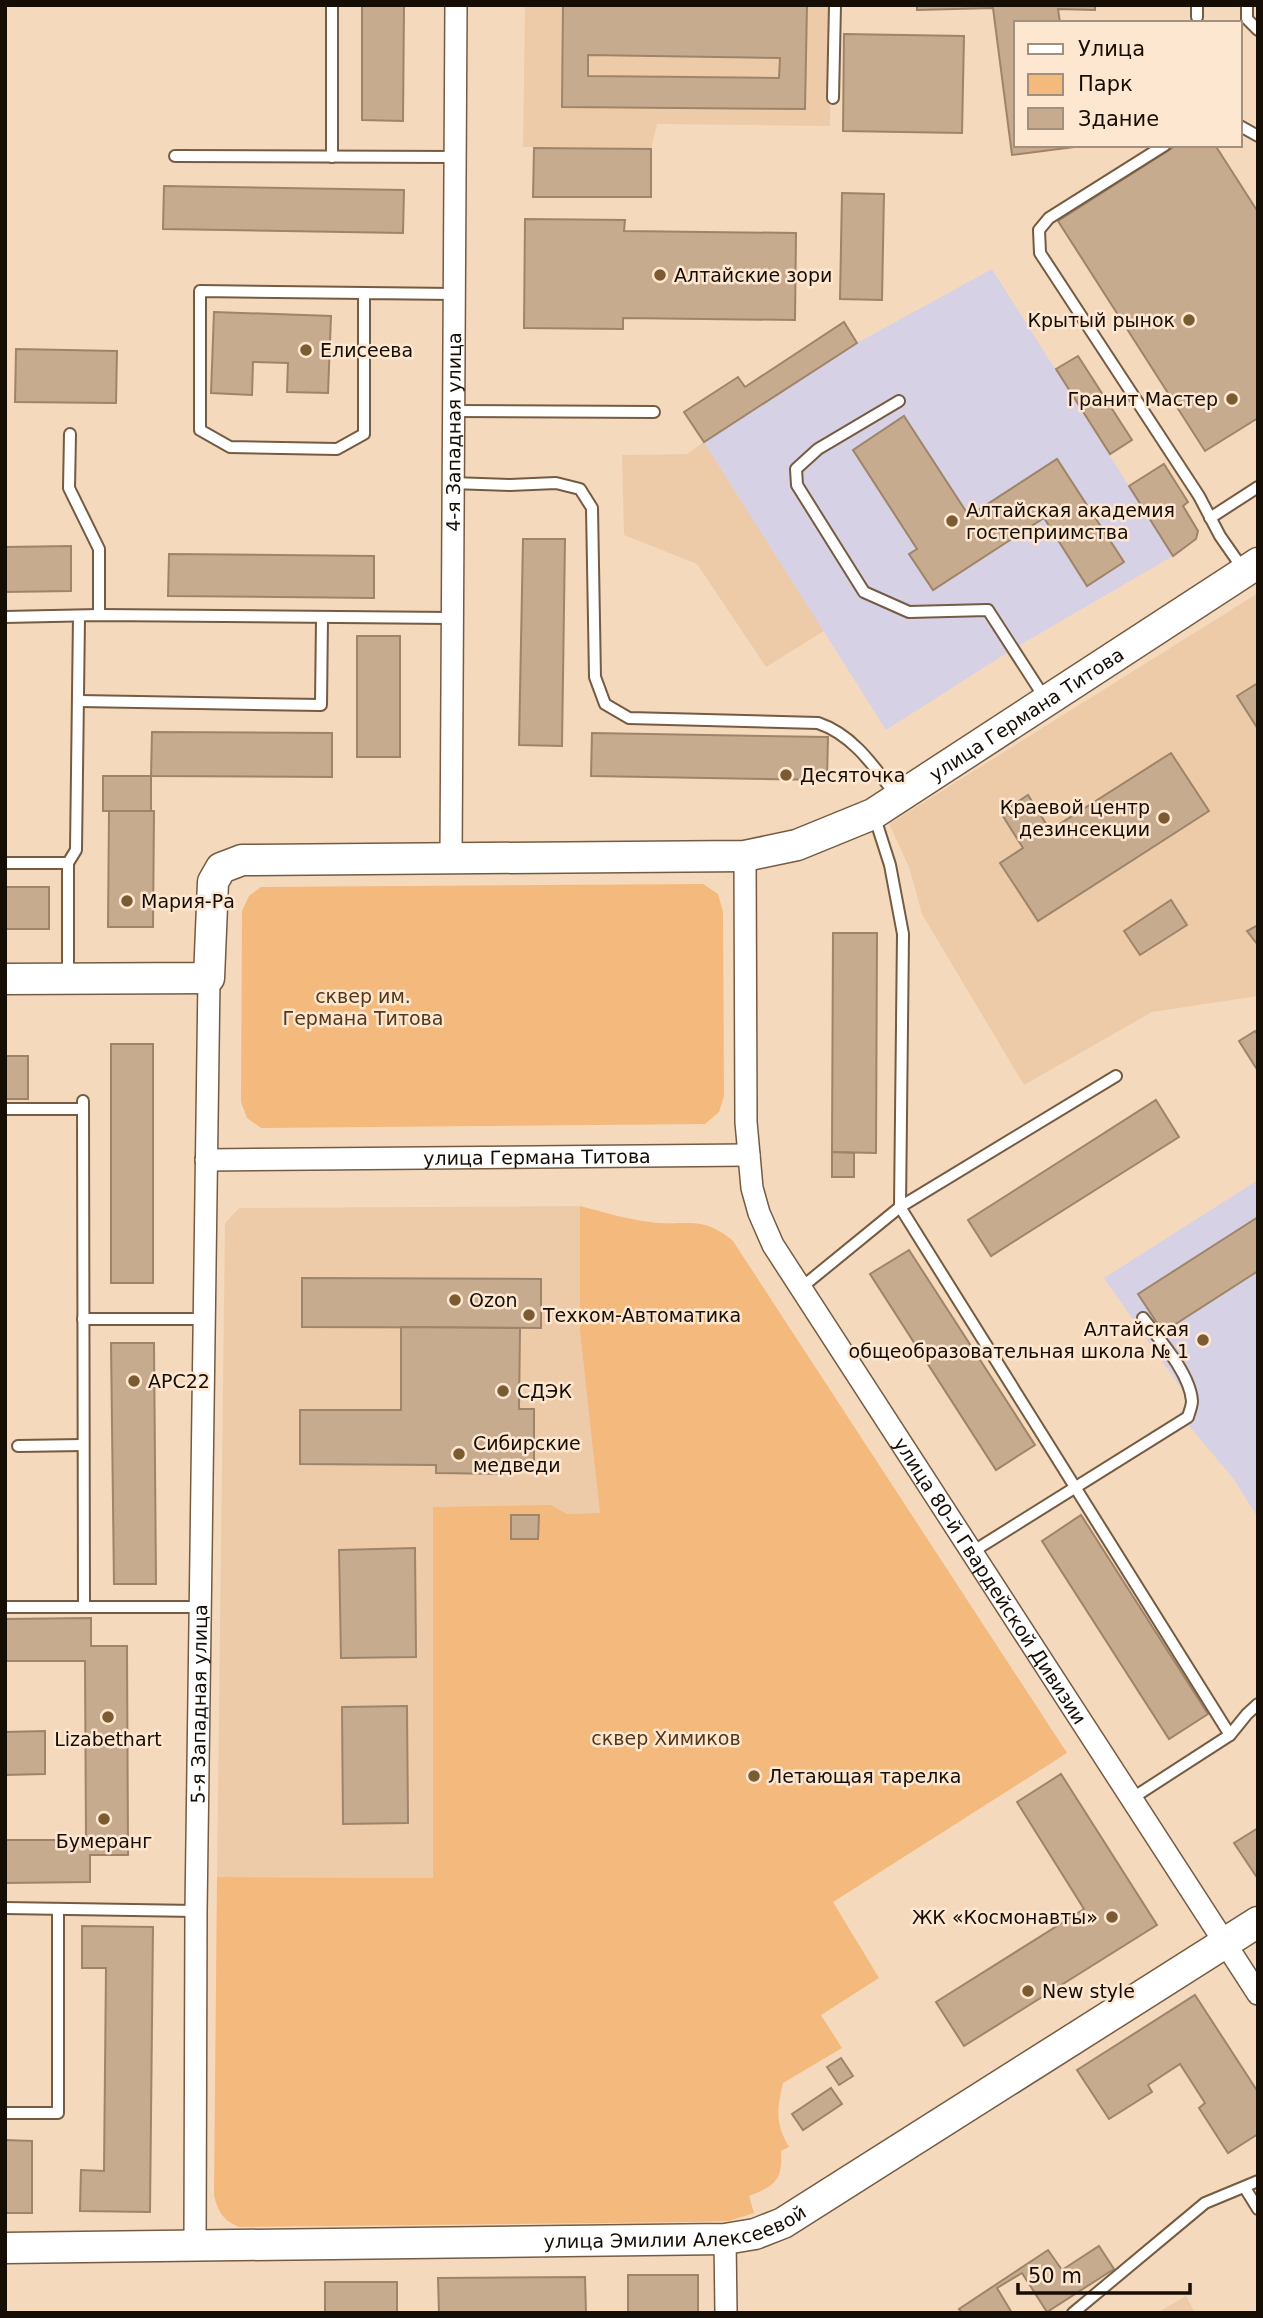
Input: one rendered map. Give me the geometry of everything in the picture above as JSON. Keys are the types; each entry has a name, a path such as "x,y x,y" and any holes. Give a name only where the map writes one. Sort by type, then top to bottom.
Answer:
{"street":[{"name":"4-я Западная улица","path":"451,859 456,5"},
{"name":"улица Германа Титова","path":"749,1155 206,1160 213,882 221,868 242,860 745,856 797,845 886,806 1251,567"},
{"path":"745,856 746,1122 749,1155"},
{"path":"5,979 209,978"},
{"name":"улица 80-й Гвардейской Дивизии","path":"749,1155 752,1188 773,1245 1258,1994"},
{"name":"5-я Западная улица","path":"195,2246 196,1911 206,1160"},
{"name":"улица Эмилии Алексеевой","path":"5,2248 725,2239 755,2234 783,2222 1258,1923"},
{"path":"725,2239 726,2313"}],"lane":[{"path":"331,157 332,5"},
{"path":"833,98 835,5"},
{"path":"1247,5 1247,19 1258,30"},
{"path":"1242,127 1258,136"},
{"path":"1162,147 1049,218 1039,230 1040,253 1199,496 1210,518 1251,567"},
{"path":"175,156 455,157"},
{"path":"365,293 365,434 337,449 230,447 200,430 200,291 454,293"},
{"path":"899,401 818,449 796,468 797,485 864,592 909,612 988,610 1047,702"},
{"path":"453,411 654,412"},
{"path":"70,434 69,488 99,549 99,615"},
{"path":"452,483 556,484 580,489 592,508 595,677 605,704 629,718 818,723 834,728 846,737 886,806 890,865 903,934 900,1208 1230,1735"},
{"path":"1210,518 1258,487"},
{"path":"5,617 99,615 451,618"},
{"path":"68,979 68,863 76,850 79,617"},
{"path":"79,701 321,705 322,618"},
{"path":"5,863 68,863"},
{"path":"802,1287 900,1208 1116,1076"},
{"path":"5,1109 83,1105 84,1607"},
{"path":"972,1552 1188,1417 1192,1401 1186,1382 1177,1363 1143,1318"},
{"path":"83,1319 204,1319"},
{"path":"18,1446 83,1445"},
{"path":"5,1607 200,1607"},
{"path":"1131,1798 1230,1735 1258,1704"},
{"path":"5,1908 196,1911"},
{"path":"5,2113 58,2113 58,1909"},
{"path":"1073,2313 1205,2203 1258,2181"},
{"path":"1245,2188 1258,2209"}],"shaded area":[{"path":"525,5 832,5 830,126 657,124 651,149 523,147"},
{"name":"Алтайская академия гостеприимства","path":"992,269 1173,556 1013,649 886,730 704,442 857,343"},
{"path":"704,442 824,631 766,667 697,564 624,535 622,455 687,454"},
{"path":"1258,593 1258,996 1152,1012 1024,1085 922,914 909,867 889,824"},
{"name":"Алтайская общеобразовательная школа № 1","path":"1258,1180 1258,1518 1233,1478 1179,1414 1190,1401 1104,1278"},
{"path":"580,1206 580,1332 601,1513 566,1514 433,1507 433,1878 217,1877 225,1223 239,1208"},
{"path":"1186,2296 1195,2313 1157,2313"}],"green space":[{"name":"сквер им. Германа Титова","path":"703,884 718,894 723,912 724,1096 719,1112 705,1124 261,1128 247,1118 241,1102 242,911 249,896 261,887"},
{"name":"сквер Химиков","path":"580,1206 641,1221 702,1224 712,1227 733,1241 1067,1753 833,1902 879,1978 821,2015 842,2048 783,2083 778,2116 781,2131 789,2147 781,2151 781,2169 776,2181 749,2196 754,2213 729,2221 239,2227 222,2215 214,2195 217,1877 433,1878 433,1507 551,1505 567,1514 600,1513 580,1332"}],"building":[{"path":"362,5 404,5 403,121 362,120"},
{"path":"563,5 807,5 805,109 562,107","holes":["588,55 780,58 779,78 588,76"]},
{"path":"917,5 1095,5 1095,10 1058,9 1060,21 1014,21 1014,147 1075,147 1012,155 993,8 917,10"},
{"path":"844,34 964,36 962,133 843,131"},
{"name":"Крытый рынок","path":"1174,147 1216,147 1258,212 1258,418 1205,451 1058,221"},
{"path":"534,148 651,149 651,197 533,197"},
{"path":"164,186 404,190 403,233 163,229"},
{"path":"842,193 884,194 882,300 840,299"},
{"name":"Алтайские зори","path":"525,219 625,220 624,231 796,233 795,320 623,318 623,329 524,328"},
{"path":"214,312 331,316 328,393 287,392 288,363 253,362 252,395 211,393"},
{"path":"844,322 857,343 704,442 684,412 738,377 745,387"},
{"path":"16,349 117,351 116,403 15,402"},
{"path":"1078,356 1132,440 1110,454 1056,369"},
{"path":"904,416 969,516 1057,459 1124,562 1087,586 1044,518 933,590 909,554 917,549 853,450"},
{"path":"1164,464 1188,502 1183,506 1198,531 1196,539 1173,556 1129,486"},
{"path":"523,539 565,539 562,746 519,745"},
{"path":"71,546 71,591 5,592 5,547"},
{"path":"169,554 374,556 374,598 168,596"},
{"path":"357,636 400,636 400,757 357,757"},
{"path":"1258,683 1258,729 1237,696"},
{"path":"152,732 332,733 332,777 151,776"},
{"path":"592,733 828,737 827,780 591,776"},
{"path":"1171,753 1209,811 1038,921 1000,863 1023,848 1001,813 1028,795 1050,830"},
{"path":"103,776 151,776 151,811 103,811"},
{"path":"109,811 154,811 153,927 108,927"},
{"path":"5,887 49,887 49,929 5,929"},
{"path":"1171,900 1187,925 1140,955 1124,931"},
{"path":"1258,925 1258,945 1247,931"},
{"path":"833,933 877,933 876,1153 832,1152"},
{"path":"1255,1031 1258,1035 1258,1071 1239,1041"},
{"path":"111,1044 153,1044 153,1283 111,1283"},
{"path":"5,1056 28,1056 28,1099 5,1099"},
{"path":"1156,1100 1179,1137 991,1256 968,1220"},
{"path":"832,1152 854,1153 854,1177 832,1177"},
{"path":"1258,1217 1258,1271 1163,1332 1138,1294"},
{"path":"909,1250 1035,1445 996,1470 870,1274"},
{"path":"302,1278 541,1279 541,1328 302,1327"},
{"path":"401,1327 520,1328 519,1409 534,1409 534,1465 504,1465 504,1474 436,1473 436,1465 300,1464 300,1410 401,1410"},
{"path":"111,1343 154,1343 156,1584 114,1584"},
{"path":"511,1515 539,1515 538,1539 511,1539"},
{"path":"1081,1515 1208,1714 1169,1739 1042,1541"},
{"path":"415,1548 416,1657 341,1658 339,1550"},
{"path":"91,1618 91,1646 127,1646 128,1855 90,1855 90,1882 5,1883 5,1840 86,1840 85,1661 5,1661 5,1619"},
{"path":"407,1706 408,1823 343,1824 342,1707"},
{"path":"45,1731 45,1774 5,1775 5,1732"},
{"name":"ЖК «Космонавты»","path":"1061,1774 1157,1925 964,2046 936,2002 1084,1909 1017,1802"},
{"path":"1258,1828 1258,1879 1234,1843"},
{"path":"82,1926 153,1927 150,2212 80,2211 81,2170 104,2171 106,1968 82,1968"},
{"path":"1195,1995 1258,2092 1258,2134 1228,2153 1199,2108 1205,2103 1180,2064 1148,2085 1152,2092 1109,2119 1077,2070"},
{"path":"841,2058 853,2076 839,2085 827,2067"},
{"path":"831,2088 842,2104 803,2130 792,2114"},
{"path":"5,2140 32,2141 32,2213 5,2213"},
{"path":"1099,2246 1114,2269 1047,2312 1022,2273 997,2288 1012,2313 962,2313 959,2309 1048,2250 1062,2270"},
{"path":"628,2275 698,2275 698,2313 628,2313"},
{"path":"585,2277 586,2313 439,2313 438,2278"},
{"path":"325,2282 397,2282 397,2313 325,2313"}],"place":[{"name":"Алтайские зори","path":"660,275"},
{"name":"Крытый рынок","path":"1189,320"},
{"name":"Елисеева","path":"306,350"},
{"name":"Гранит Мастер","path":"1232,399"},
{"name":"Алтайская академия гостеприимства","path":"952,521"},
{"name":"Десяточка","path":"786,775"},
{"name":"Краевой центр дезинсекции","path":"1164,818"},
{"name":"Мария-Ра","path":"127,901"},
{"name":"Ozon","path":"455,1300"},
{"name":"Техком-Автоматика","path":"529,1315"},
{"name":"Алтайская общеобразовательная школа № 1","path":"1203,1340"},
{"name":"АРС22","path":"134,1381"},
{"name":"СДЭК","path":"503,1391"},
{"name":"Сибирские медведи","path":"459,1454"},
{"name":"Lizabethart","path":"108,1717"},
{"name":"Летающая тарелка","path":"754,1776"},
{"name":"Бумеранг","path":"104,1819"},
{"name":"ЖК «Космонавты»","path":"1112,1917"},
{"name":"New style","path":"1028,1991"}]}
